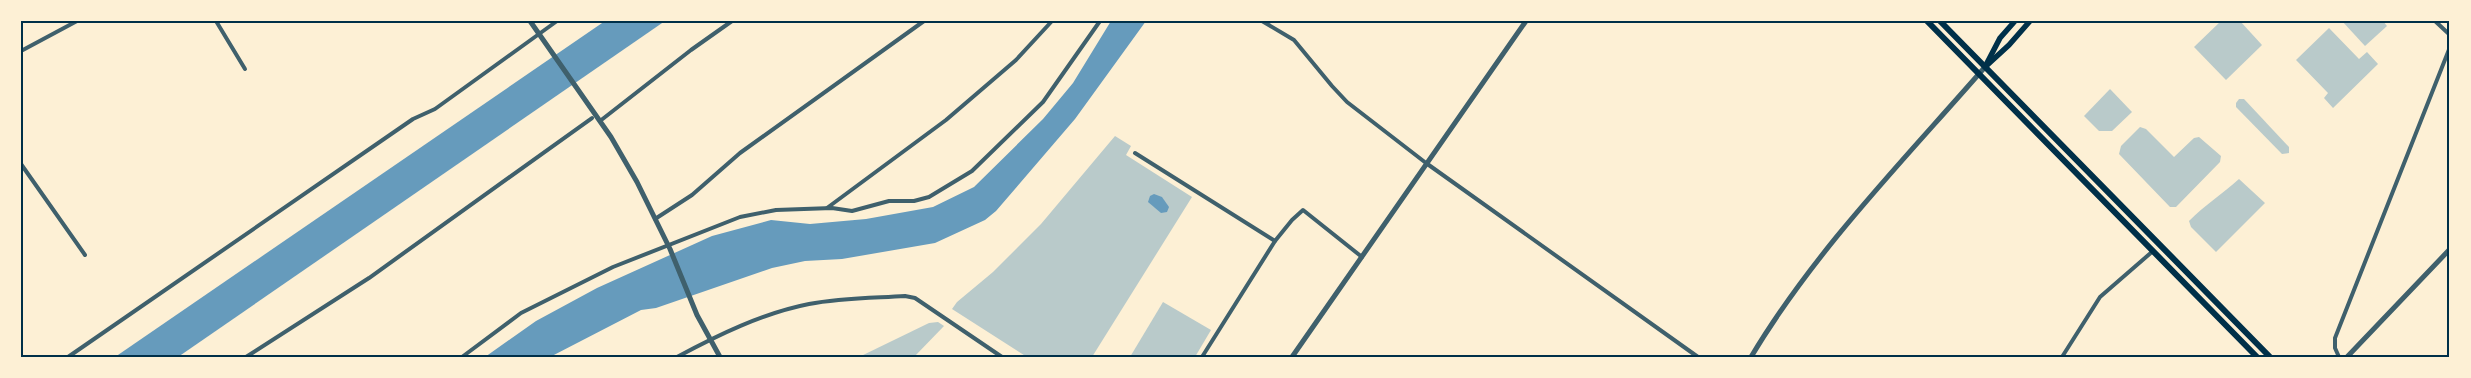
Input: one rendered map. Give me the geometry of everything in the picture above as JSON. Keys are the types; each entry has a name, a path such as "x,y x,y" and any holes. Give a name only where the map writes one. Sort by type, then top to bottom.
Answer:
{"main road":[{"path":"1927,21 2256,357"},
{"path":"1940,21 2270,357"},
{"path":"1985,67 2000,38 2015,21"},
{"path":"1985,67 2030,21"}],"street":[{"path":"21,51 77,21"},
{"path":"216,21 245,69"},
{"path":"530,21 600,121 637,182 669,247 696,313 709,340 720,357"},
{"path":"68,357 413,119 434,109 557,21"},
{"path":"600,121 691,50 732,21"},
{"path":"655,220 692,195 740,153 924,21"},
{"path":"828,208 946,120 1016,60 1052,21"},
{"path":"462,357 520,313 614,267 669,247 740,217 776,210 828,208 852,211 889,202 928,197 972,171 1043,102 1100,21"},
{"path":"1262,21 1294,40 1332,86 1348,102 1426,163 1698,357"},
{"path":"1292,357 1526,21"},
{"path":"2435,21 2450,35"},
{"path":"2340,357 2335,348 2335,338 2450,48"},
{"path":"1751,357 1807,274 1862,207 1985,67"},
{"path":"246,357 369,278 592,118"},
{"path":"1135,153 1275,242"},
{"path":"21,164 86,255"},
{"path":"1202,357 1275,242 1292,220 1303,210 1362,257"},
{"path":"2347,357 2450,248"},
{"path":"2062,357 2100,297 2153,251"},
{"path":"677,357 709,340 752,322 808,304 905,296 915,298 1002,357"}],"shaded area":[{"path":"2221,21 2240,21 2262,45 2226,80 2194,47"},
{"path":"2342,21 2383,21 2387,26 2365,46"},
{"path":"2329,28 2359,59 2367,52 2378,64 2333,108 2324,98 2328,93 2296,60"},
{"path":"2110,89 2132,112 2112,131 2099,131 2084,116"},
{"path":"2239,99 2244,99 2289,147 2289,153 2282,154 2236,107"},
{"path":"2140,127 2146,129 2174,157 2194,138 2199,137 2221,156 2220,162 2176,207 2170,207 2119,154 2121,146"},
{"path":"1115,136 1131,146 1126,155 1192,197 1092,357 1027,357 952,309 957,302 993,272 1041,224"},
{"path":"2239,179 2265,203 2216,252 2191,227 2189,221"},
{"path":"1163,302 1211,330 1195,357 1130,357"},
{"path":"938,322 944,326 914,357 859,357 929,323"}],"water":[{"path":"605,21 665,21 178,357 115,357"},
{"path":"1111,21 1146,21 1075,119 996,211 985,220 935,243 842,259 805,261 772,268 656,308 641,310 550,357 485,357 536,321 597,288 712,236 771,220 810,224 866,219 933,207 974,187 1043,119 1073,83"},
{"path":"1154,194 1162,197 1169,207 1167,212 1161,213 1148,202 1150,196"}]}
